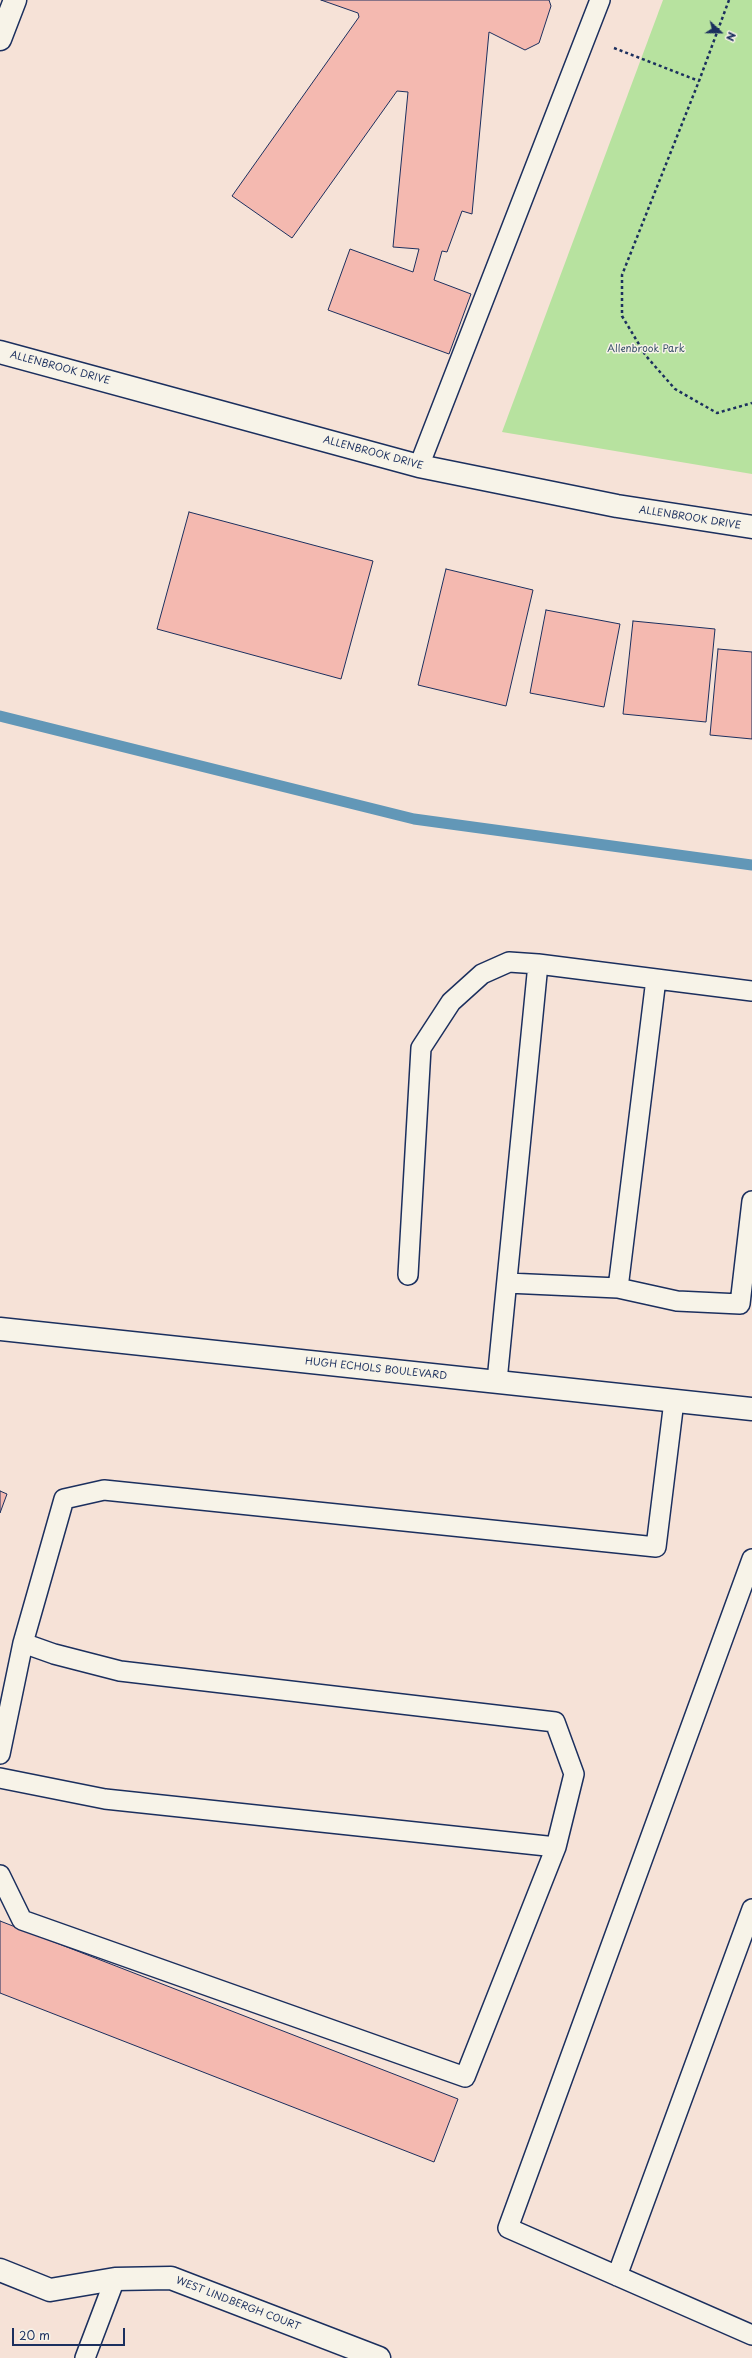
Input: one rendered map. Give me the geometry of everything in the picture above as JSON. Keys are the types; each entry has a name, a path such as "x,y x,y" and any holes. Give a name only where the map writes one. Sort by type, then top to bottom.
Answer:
{"street":[{"path":"0,39 14,0"},
{"name":"ALLENBROOK DRIVE","path":"0,352 419,466 617,506 752,527"},
{"name":"HUGH ECHOLS BOULEVARD","path":"0,1329 752,1409"},
{"name":"WEST LINDBERGH COURT","path":"0,2270 50,2290 115,2279 171,2278 379,2358"}],"lane":[{"path":"419,466 600,0"},
{"path":"408,1275 421,1048 452,1002 482,974 509,962 538,964 752,991"},
{"path":"497,1382 538,964"},
{"path":"618,1288 656,979"},
{"path":"507,1283 618,1288 677,1301 740,1304 752,1201"},
{"path":"0,1754 23,1643 64,1499 104,1490 656,1547 674,1401"},
{"path":"752,1559 747,1584 508,2228 752,2335"},
{"path":"0,1875 22,1920 465,2077 556,1847 574,1774 555,1722 120,1671 54,1654 23,1643"},
{"path":"0,1778 105,1799 556,1847"},
{"path":"617,2276 752,1909"},
{"path":"85,2358 115,2279"}],"path":[{"path":"729,0 700,81 622,275 622,316 646,356 675,389 718,414 752,403"},
{"path":"586,37 700,81"}],"green space":[{"name":"Allenbrook Park","path":"663,0 752,0 752,474 502,432"}],"building":[{"path":"321,0 549,0 551,6 539,43 525,50 489,32 472,214 462,211 447,252 442,251 434,280 471,294 449,354 328,310 350,249 413,272 419,249 393,247 408,92 397,91 292,238 232,196 359,17 358,13"},
{"path":"189,512 373,561 341,679 157,629"},
{"path":"446,569 533,590 506,706 418,685"},
{"path":"546,610 620,624 604,707 530,693"},
{"path":"633,621 715,629 706,722 623,714"},
{"path":"718,649 752,652 752,739 710,735"},
{"path":"0,1491 7,1494 0,1513"},
{"path":"0,1921 458,2099 434,2162 0,1993"}],"waterway":[{"path":"0,716 414,819 752,865"}]}
